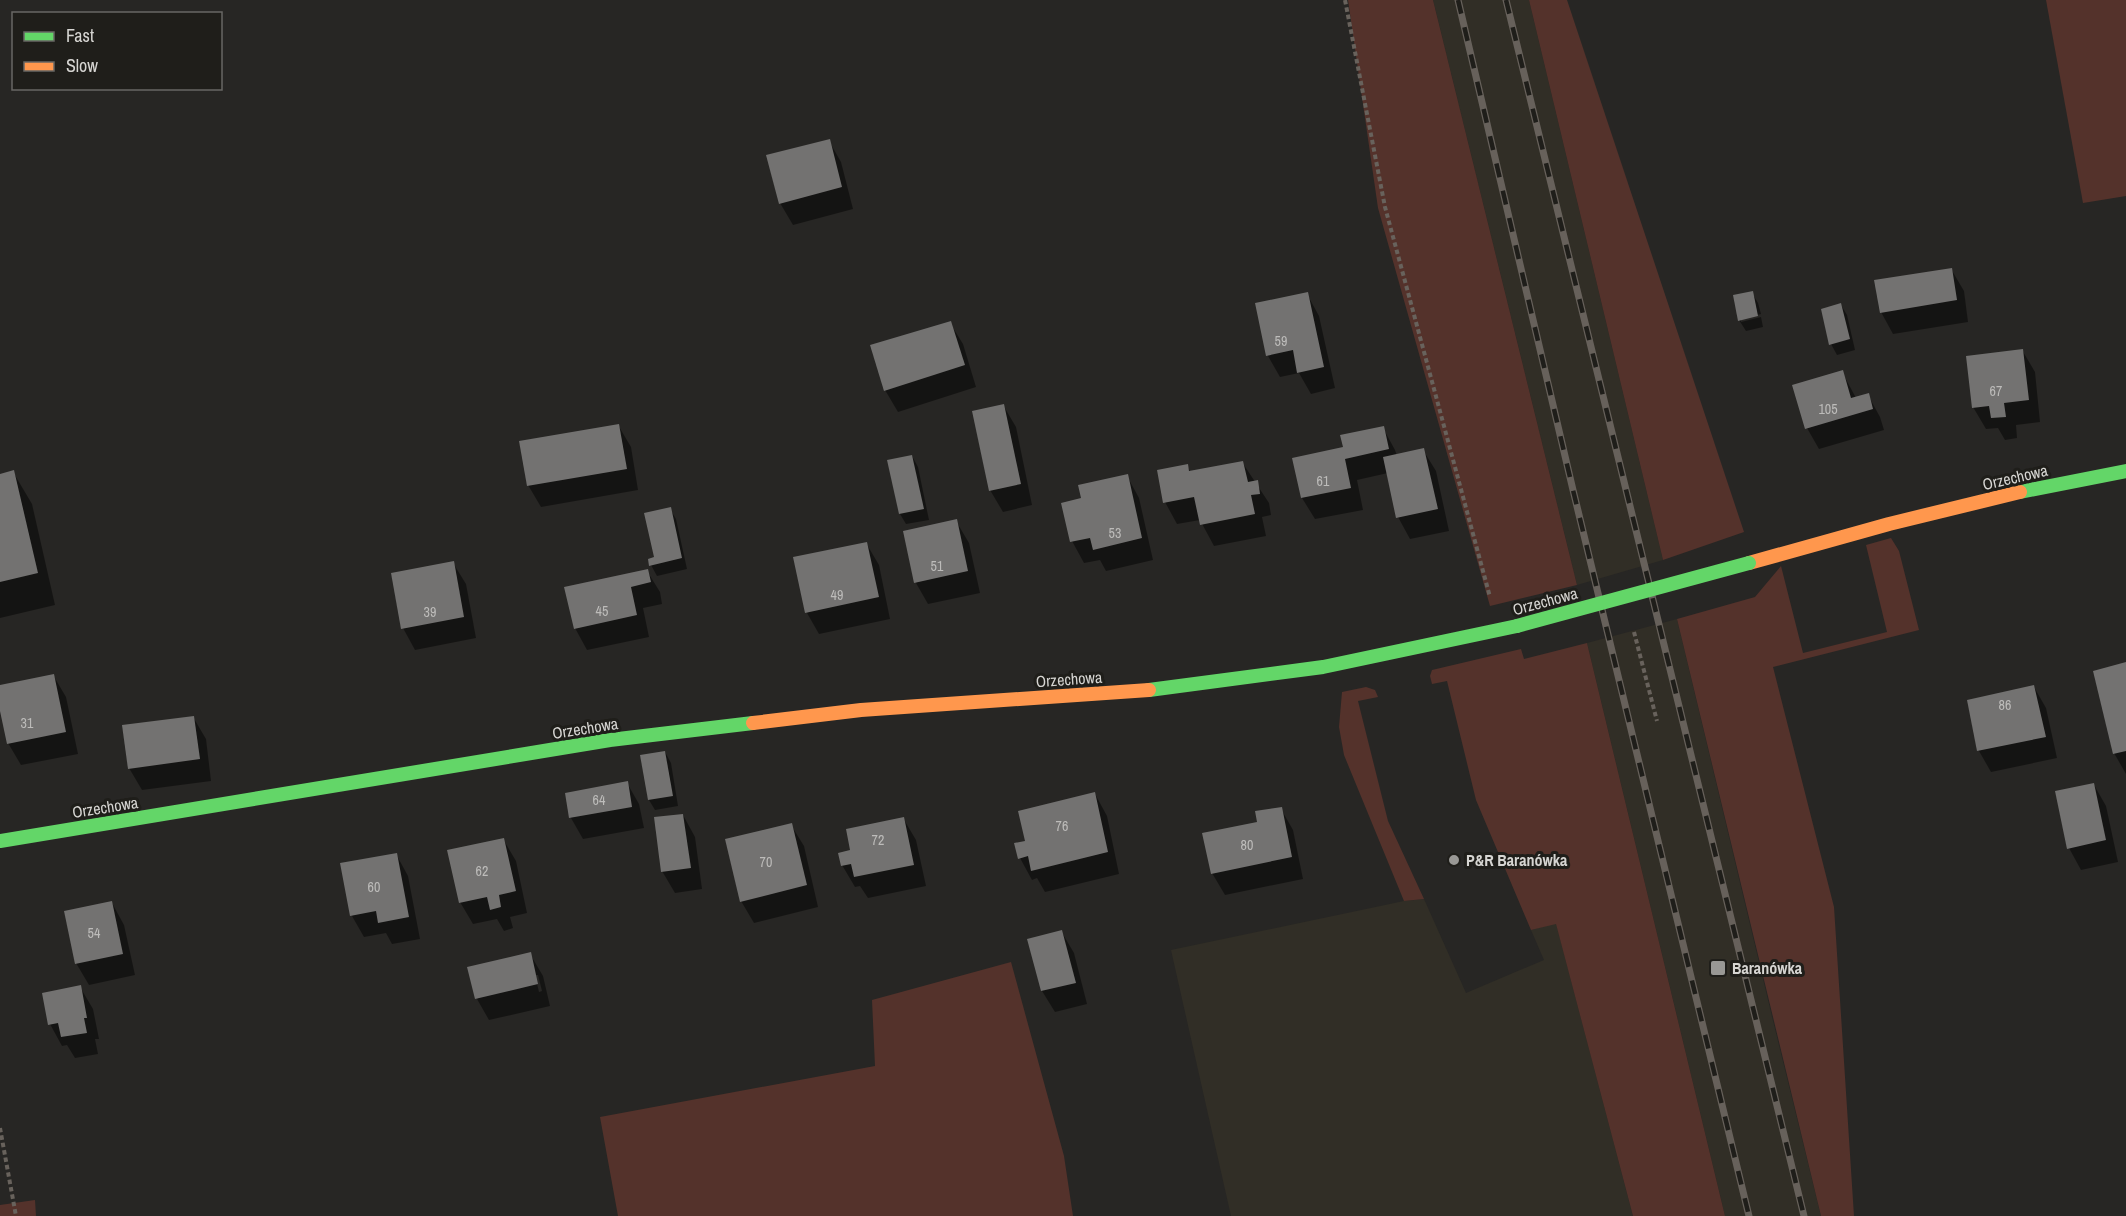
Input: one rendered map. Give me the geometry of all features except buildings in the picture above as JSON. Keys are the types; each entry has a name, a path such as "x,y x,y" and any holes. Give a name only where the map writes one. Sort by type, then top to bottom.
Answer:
{"street":[{"name":"Orzechowa","path":"0,841 610,740 861,710 1133,692 1323,667 1517,626 1886,524 2067,482 2126,471"}],"path":[{"path":"1345,0 1385,207 1499,630"},
{"path":"1633,627 1658,721"},
{"path":"0,1128 16,1216"}],"shaded area":[{"path":"1348,0 1433,0 1577,585 1490,606 1378,208"},
{"path":"1433,0 1529,0 1663,560 1577,585"},
{"path":"1529,0 1567,0 1744,532 1663,560"},
{"path":"2046,0 2126,0 2126,196 2083,203"},
{"path":"1891,538 1899,551 1919,630 1773,667 1834,907 1854,1216 1821,1216 1677,619 1755,597 1781,566 1803,653 1887,632 1866,545"},
{"path":"1677,619 1821,1216 1725,1216 1587,643"},
{"path":"1587,643 1725,1216 1633,1216 1556,924 1531,930 1476,800 1447,681 1432,684 1430,676 1432,670 1521,649 1524,659"},
{"path":"1366,687 1375,690 1378,697 1358,701 1388,821 1424,899 1404,901 1344,755 1339,727 1342,692"},
{"path":"1424,899 1466,993 1544,960 1531,930 1556,923 1633,1216 1231,1216 1171,950 1404,901"},
{"path":"1011,962 1064,1156 1073,1216 618,1216 600,1117 875,1066 872,1000"},
{"path":"35,1200 36,1216 0,1216 0,1205"}],"railway":[{"path":"1458,0 1573,490 1749,1216"},
{"path":"1506,0 1804,1216"}],"traffic: fast":[{"path":"2020,492 2126,471"},
{"path":"1517,626 1749,563"},
{"path":"1149,690 1323,667 1517,626"},
{"path":"0,841 610,740 753,723"}],"traffic: slow":[{"path":"1749,563 1889,524 2020,492"},
{"path":"753,723 861,710 1149,690"}],"place":[{"name":"P&R Baranówka","path":"1454,860"},
{"name":"Baranówka","path":"1718,968"}]}
